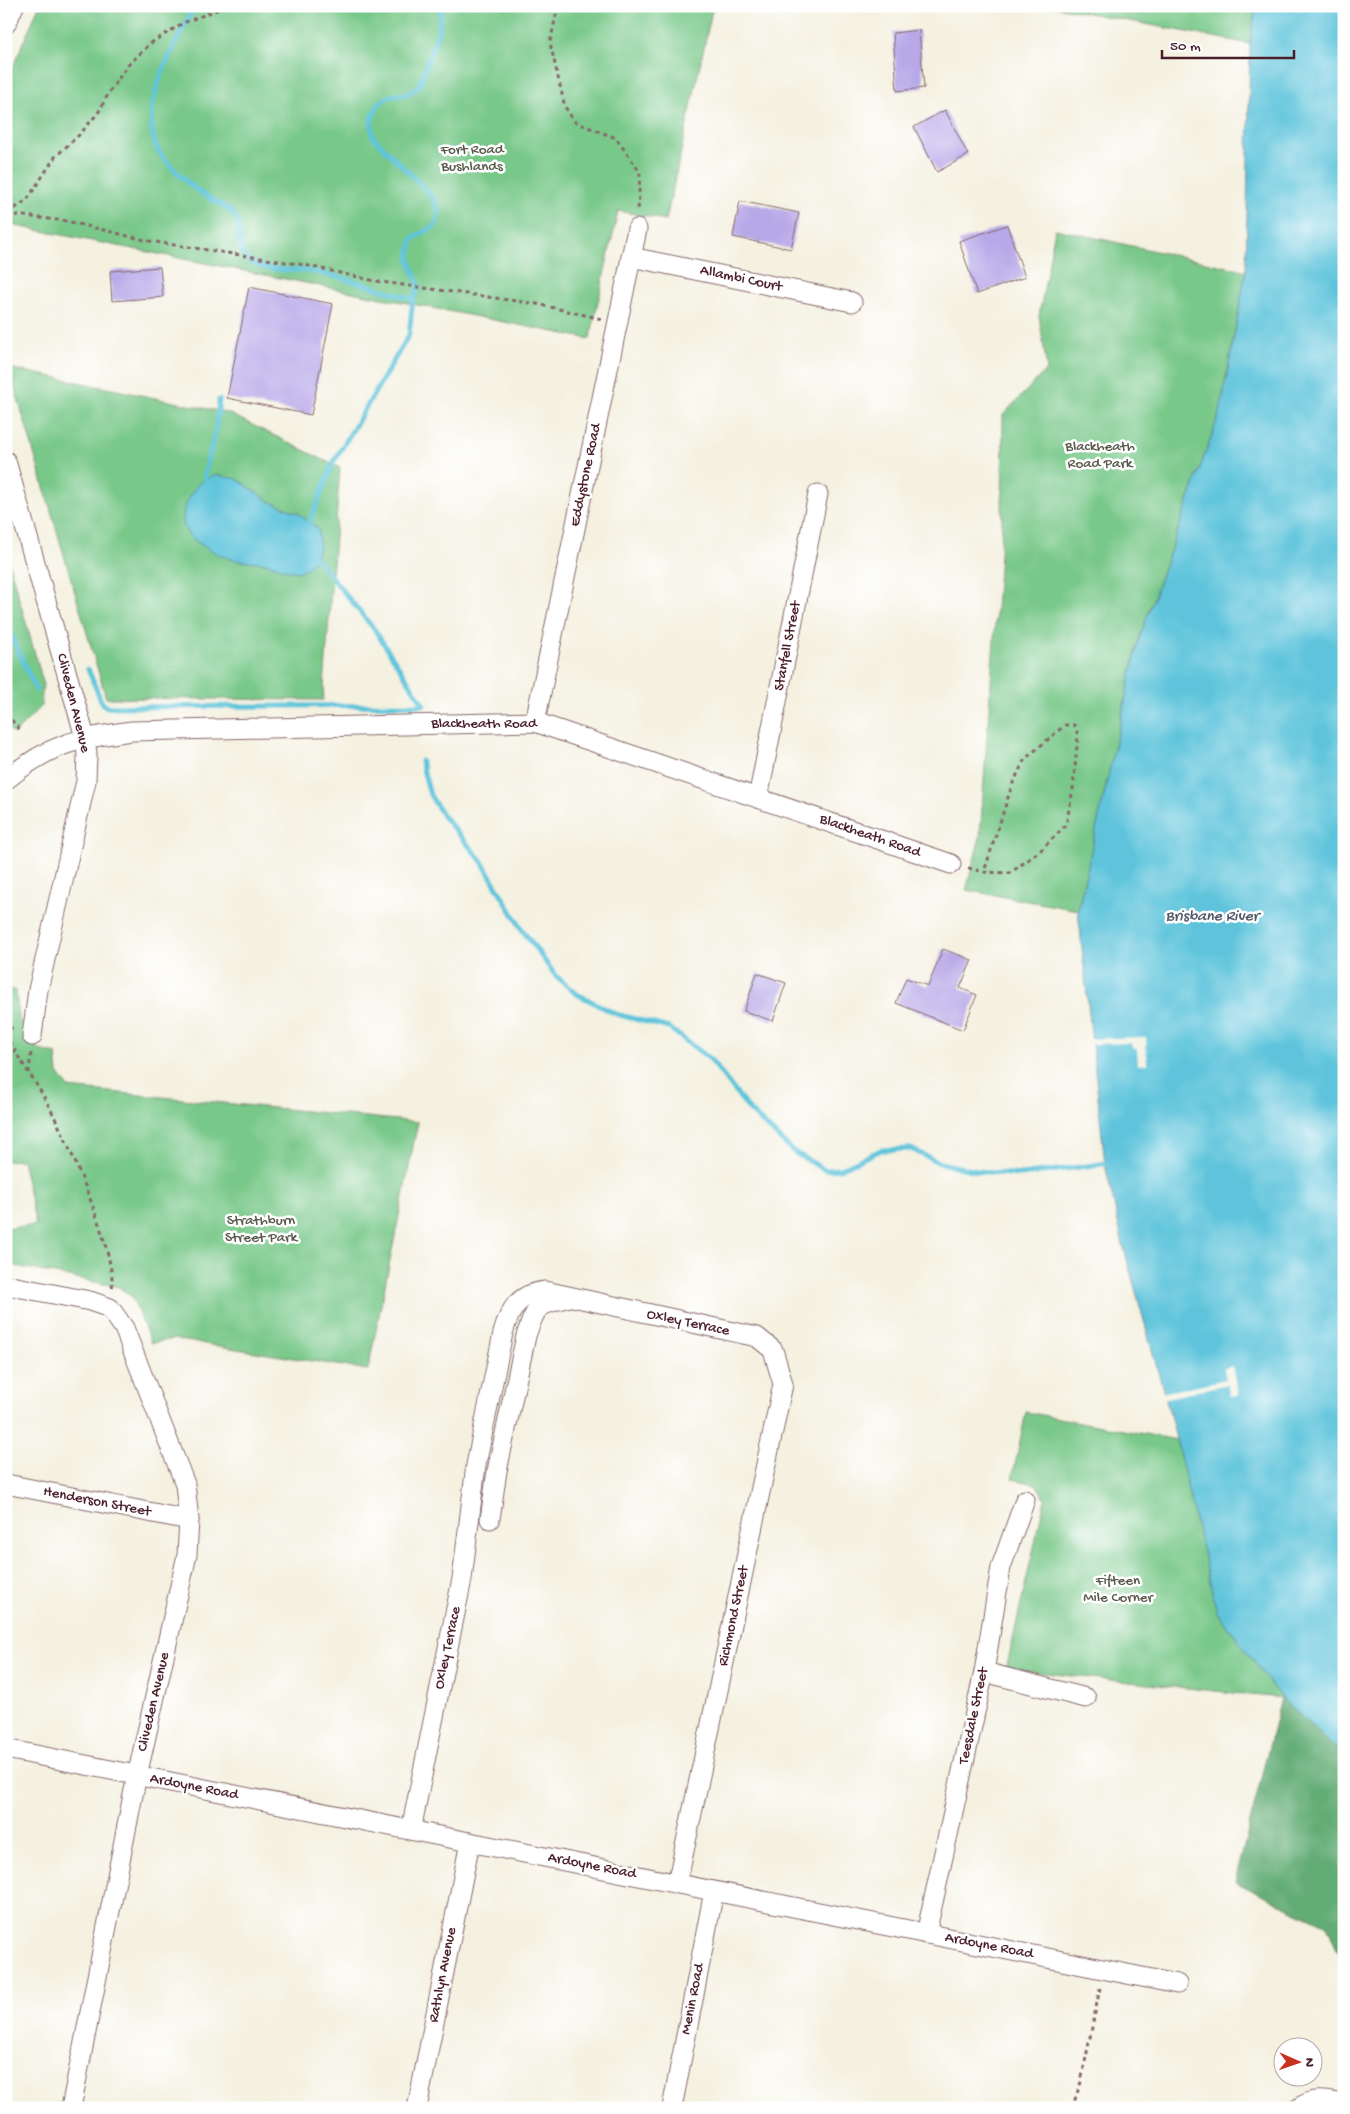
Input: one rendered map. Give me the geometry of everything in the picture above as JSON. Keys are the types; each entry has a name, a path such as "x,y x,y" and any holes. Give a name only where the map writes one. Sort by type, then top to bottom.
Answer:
{"street":[{"path":"6,24 14,6"},
{"name":"Eddystone Road","path":"535,722 637,229"},
{"name":"Allambi Court","path":"631,257 852,302"},
{"name":"Cliveden Avenue","path":"6,461 85,737 88,754 86,781 38,990 32,1036"},
{"name":"Stanfell Street","path":"758,798 818,494"},
{"name":"Blackheath Road","path":"6,780 48,750 85,737 132,731 535,722 951,864"},
{"path":"6,1284 90,1301 110,1308"},
{"name":"Oxley Terrace","path":"411,1830 462,1579 476,1465 506,1319 519,1301 530,1292 545,1291 570,1298 758,1337 773,1350"},
{"name":"Oxley Terrace","path":"490,1519 496,1471 526,1336 533,1315 543,1304 570,1298"},
{"name":"Cliveden Avenue","path":"71,2108 137,1776 187,1555 189,1520 185,1484 124,1328 110,1308"},
{"name":"Richmond Street","path":"677,1884 784,1384 773,1350"},
{"path":"476,1465 496,1471"},
{"name":"Henderson Street","path":"6,1484 189,1520"},
{"name":"Teesdale Street","path":"926,1934 984,1672 1001,1568 1025,1500"},
{"path":"984,1672 1086,1698"},
{"name":"Ardoyne Road","path":"6,1749 1177,1984"},
{"name":"Rathlyn Avenue","path":"417,2108 470,1842"},
{"name":"Menin Road","path":"672,2108 714,1891"},
{"path":"1299,2108 1306,2102 1319,2100 1344,2104"}],"path":[{"path":"7,214 28,200 56,157 98,113 111,89 129,64 150,43 183,23 227,6"},
{"path":"558,6 550,43 565,107 575,122 616,138 640,172 637,229"},
{"path":"7,214 66,221 149,241 305,265 375,282 537,304 618,322"},
{"path":"6,714 22,732"},
{"path":"951,864 984,872 1010,873 1041,850 1066,825 1073,789 1078,735 1074,725 1065,725 1025,759 1012,785 1002,823 984,872"},
{"path":"6,1035 45,1099 97,1220 108,1257 113,1286 110,1308"},
{"path":"1072,2108 1081,2082 1100,1988"}],"green space":[{"name":"Fort Road Bushlands","path":"39,6 713,6 666,220 618,211 590,339 6,224 6,83"},
{"path":"1051,6 1256,6 1250,44"},
{"name":"Blackheath Road Park","path":"1055,229 1246,271 1220,412 1139,639 1078,910 966,890 980,837 1002,525 1003,415 1047,369 1039,316"},
{"path":"9,368 228,413 340,468 323,700 106,698"},
{"path":"6,553 43,682 41,707 14,734 6,726"},
{"name":"Strathburn Street Park","path":"6,988 16,991 18,1017 39,1050 56,1054 58,1073 69,1088 418,1122 368,1370 174,1339 151,1343 132,1297 119,1287 6,1264 6,1228 36,1225 22,1160 6,1161"},
{"name":"Fifteen Mile Corner","path":"1026,1412 1177,1440 1217,1612 1281,1698 1006,1669 1045,1499 1036,1484 1012,1479"},
{"path":"1281,1698 1344,1755 1344,1955 1338,1952 1327,1926 1235,1882"}],"water":[{"name":"Brisbane River","path":"1256,6 1344,6 1344,1755 1281,1698 1217,1612 1172,1422 1123,1245 1105,1164 1078,910 1139,639 1220,412 1246,271 1250,44"},
{"path":"217,475 237,479 269,501 298,513 318,529 319,542 314,561 298,572 265,563 235,560 208,549 190,536 184,528 183,520 184,509 189,497 202,481"}],"pier":[{"path":"1146,1037 1147,1064 1138,1065 1137,1049 1132,1048 1131,1043 1090,1044 1089,1039"},
{"path":"1232,1366 1238,1395 1230,1396 1227,1384 1163,1399 1162,1393 1226,1379 1224,1368"}],"building":[{"path":"919,30 924,88 897,91 893,33"},
{"path":"945,110 968,155 937,172 914,127"},
{"path":"740,201 799,213 791,249 733,237"},
{"path":"1007,225 1025,277 977,294 959,241"},
{"path":"160,267 163,297 112,301 110,271"},
{"path":"249,287 333,304 311,415 227,398"},
{"path":"943,949 972,960 960,988 977,995 963,1030 896,1003 906,978 928,986"},
{"path":"757,973 786,983 773,1021 744,1011"}],"waterway":[{"path":"195,6 169,56 155,94 152,131 159,152 193,187 231,212 238,224 242,251 251,262 271,269 307,271 334,276 413,299"},
{"path":"307,529 333,463 409,335 413,299 419,287 409,259 412,239 436,225 439,210 430,194 373,137 371,120 379,103 390,96 408,94 419,86 438,32 442,6"},
{"path":"206,486 205,472 216,428 219,400"},
{"path":"88,669 102,703 107,707 424,705 374,629 316,558 310,556"},
{"path":"6,624 36,690"},
{"path":"421,761 430,795 443,816 481,860 521,928 555,975 575,993 616,1014 669,1028 710,1059 751,1112 794,1152 825,1170 840,1169 881,1150 911,1149 940,1163 977,1171 1021,1175 1109,1163"}]}
